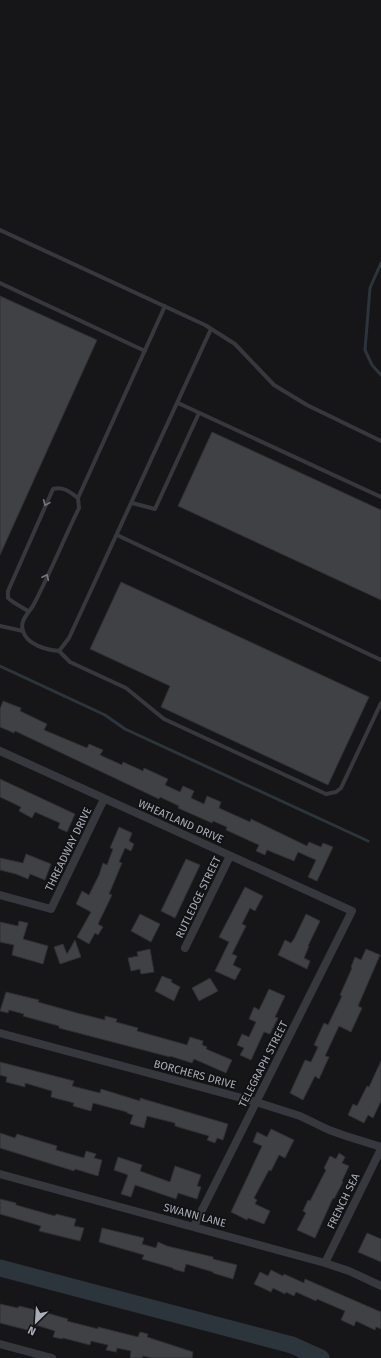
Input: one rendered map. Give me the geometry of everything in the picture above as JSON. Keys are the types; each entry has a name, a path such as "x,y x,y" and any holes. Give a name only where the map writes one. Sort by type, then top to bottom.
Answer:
{"street":[{"name":"WHEATLAND DRIVE","path":"0,751 352,911"},
{"name":"THREADWAY DRIVE","path":"0,895 51,909 104,799"},
{"name":"RUTLEDGE STREET","path":"185,948 230,856"},
{"name":"TELEGRAPH STREET","path":"194,1226 352,911"},
{"name":"BORCHERS DRIVE","path":"0,1033 256,1102 300,1116 346,1136 381,1148"},
{"name":"FRENCH SEA","path":"325,1263 381,1148"},
{"name":"SWANN LANE","path":"0,1174 325,1263 349,1271 381,1286"},
{"path":"0,1344 52,1358"}],"lane":[{"path":"0,230 165,306 211,329 235,344 274,385 307,405 381,441"},
{"path":"0,283 145,351"},
{"path":"165,306 78,498 78,508 33,605 23,621 23,631 29,639 38,646 48,650 59,651 70,662 126,688 164,719 326,794 336,792 341,788 381,703"},
{"path":"59,651 69,638 211,329"},
{"path":"178,403 381,497"},
{"path":"132,503 155,509 199,413"},
{"path":"28,611 8,598 8,591 53,489 59,487 70,491 78,498"},
{"path":"117,535 381,660"},
{"path":"0,626 23,631"}],"building":[{"path":"0,296 97,340 0,555"},
{"path":"212,432 381,510 381,600 178,506"},
{"path":"121,582 369,697 328,785 161,707 170,686 90,649"},
{"path":"3,701 21,708 20,711 47,724 44,730 87,748 89,744 103,750 100,755 122,765 123,762 143,771 144,768 168,779 165,785 180,792 183,786 194,791 191,798 204,804 207,796 221,802 219,808 250,822 251,819 307,846 309,842 321,847 323,843 333,847 317,881 308,877 316,860 298,852 294,861 267,850 265,855 256,851 259,845 226,830 227,827 213,821 212,823 178,808 179,806 160,797 159,799 15,731 14,733 0,727 0,709"},
{"path":"0,779 75,814 67,832 58,828 60,823 35,812 32,818 19,811 21,807 0,797"},
{"path":"119,827 132,833 129,841 134,844 131,851 125,848 119,862 122,863 109,894 112,895 98,924 103,927 98,935 95,933 89,944 77,937 91,912 76,904 82,891 89,895 103,863 107,865 113,849 110,848"},
{"path":"26,854 51,864 45,880 30,874 28,879 0,870 0,858 23,863"},
{"path":"186,859 200,865 175,918 161,911"},
{"path":"245,887 263,896 255,911 250,908 242,924 246,926 232,954 237,956 233,965 241,969 235,980 215,971 229,942 219,937"},
{"path":"140,914 160,924 151,942 131,931"},
{"path":"306,914 320,921 304,958 310,961 307,969 278,955 285,940 291,943 294,939"},
{"path":"19,921 28,923 23,939 48,946 43,964 12,955 14,945 0,942 0,922 18,926"},
{"path":"75,940 81,957 60,964 54,947 63,944 67,954"},
{"path":"150,949 154,972 141,974 140,969 131,971 128,958 138,956 137,952"},
{"path":"366,949 380,955 358,1006 362,1008 351,1032 339,1026 325,1056 329,1057 319,1079 315,1076 303,1100 290,1093 305,1060 311,1062 318,1047 314,1045 324,1023 328,1025 342,996 340,995 352,968 351,967 355,957 361,960"},
{"path":"162,976 172,980 171,982 180,987 174,1001 155,991"},
{"path":"210,978 218,991 199,1001 192,988"},
{"path":"269,989 285,996 275,1017 278,1018 270,1034 264,1032 251,1060 240,1055 244,1048 237,1045 242,1034 249,1037 256,1022 249,1019 254,1007 259,1010"},
{"path":"6,992 39,1000 38,1002 105,1020 105,1016 117,1019 116,1022 138,1028 137,1031 187,1045 190,1037 203,1041 202,1045 207,1047 206,1049 232,1060 226,1073 194,1059 192,1063 59,1028 59,1026 23,1016 24,1014 9,1010 8,1013 0,1011"},
{"path":"381,1061 381,1101 373,1118 368,1115 364,1123 348,1115 353,1104 357,1106 367,1086 369,1087"},
{"path":"0,1062 74,1081 72,1086 100,1093 101,1089 140,1101 140,1098 228,1124 223,1140 217,1138 215,1143 207,1140 209,1136 175,1126 175,1123 147,1116 144,1128 130,1124 133,1115 127,1112 93,1103 91,1111 73,1106 74,1103 51,1097 52,1091 25,1083 25,1087 6,1082 7,1077 0,1075"},
{"path":"271,1129 294,1140 285,1158 279,1155 254,1198 257,1200 255,1204 270,1211 264,1224 248,1218 247,1220 231,1212 262,1146 253,1142 257,1132 267,1137"},
{"path":"0,1133 15,1138 17,1134 57,1146 56,1150 84,1158 86,1151 96,1154 94,1158 102,1160 98,1176 75,1169 74,1171 0,1148"},
{"path":"339,1153 345,1157 342,1163 349,1166 342,1181 343,1182 334,1199 333,1198 315,1238 297,1230 306,1213 303,1211 308,1200 310,1201 326,1170 324,1168 330,1156 336,1159"},
{"path":"118,1157 142,1165 140,1171 170,1182 175,1166 201,1175 197,1186 201,1187 197,1199 178,1193 176,1199 135,1185 131,1197 121,1194 128,1175 114,1170"},
{"path":"0,1199 55,1216 56,1214 76,1219 74,1226 84,1228 80,1241 39,1231 41,1226 0,1214"},
{"path":"102,1228 144,1238 142,1244 156,1248 158,1242 167,1246 213,1257 213,1259 237,1265 233,1279 186,1264 184,1272 142,1259 144,1255 99,1242"},
{"path":"367,1233 381,1239 381,1262 358,1252"},
{"path":"271,1270 304,1283 305,1279 381,1312 381,1329 376,1327 375,1330 356,1321 354,1326 341,1320 345,1311 317,1299 316,1301 296,1292 294,1296 286,1292 285,1294 273,1288 271,1292 254,1284 260,1272 268,1276"},
{"path":"0,1304 18,1308 19,1306 40,1311 68,1319 67,1321 98,1329 98,1327 138,1337 140,1332 148,1334 147,1337 193,1352 192,1358 152,1358 143,1356 142,1358 130,1358 131,1351 117,1348 116,1352 106,1350 108,1345 91,1341 90,1345 53,1337 55,1331 36,1325 35,1332 0,1323"}],"waterway":[{"path":"381,263 370,288 365,350 372,365 381,375"},
{"path":"0,666 105,715 125,729 368,841"},
{"path":"0,1268 292,1345 321,1358"}]}
